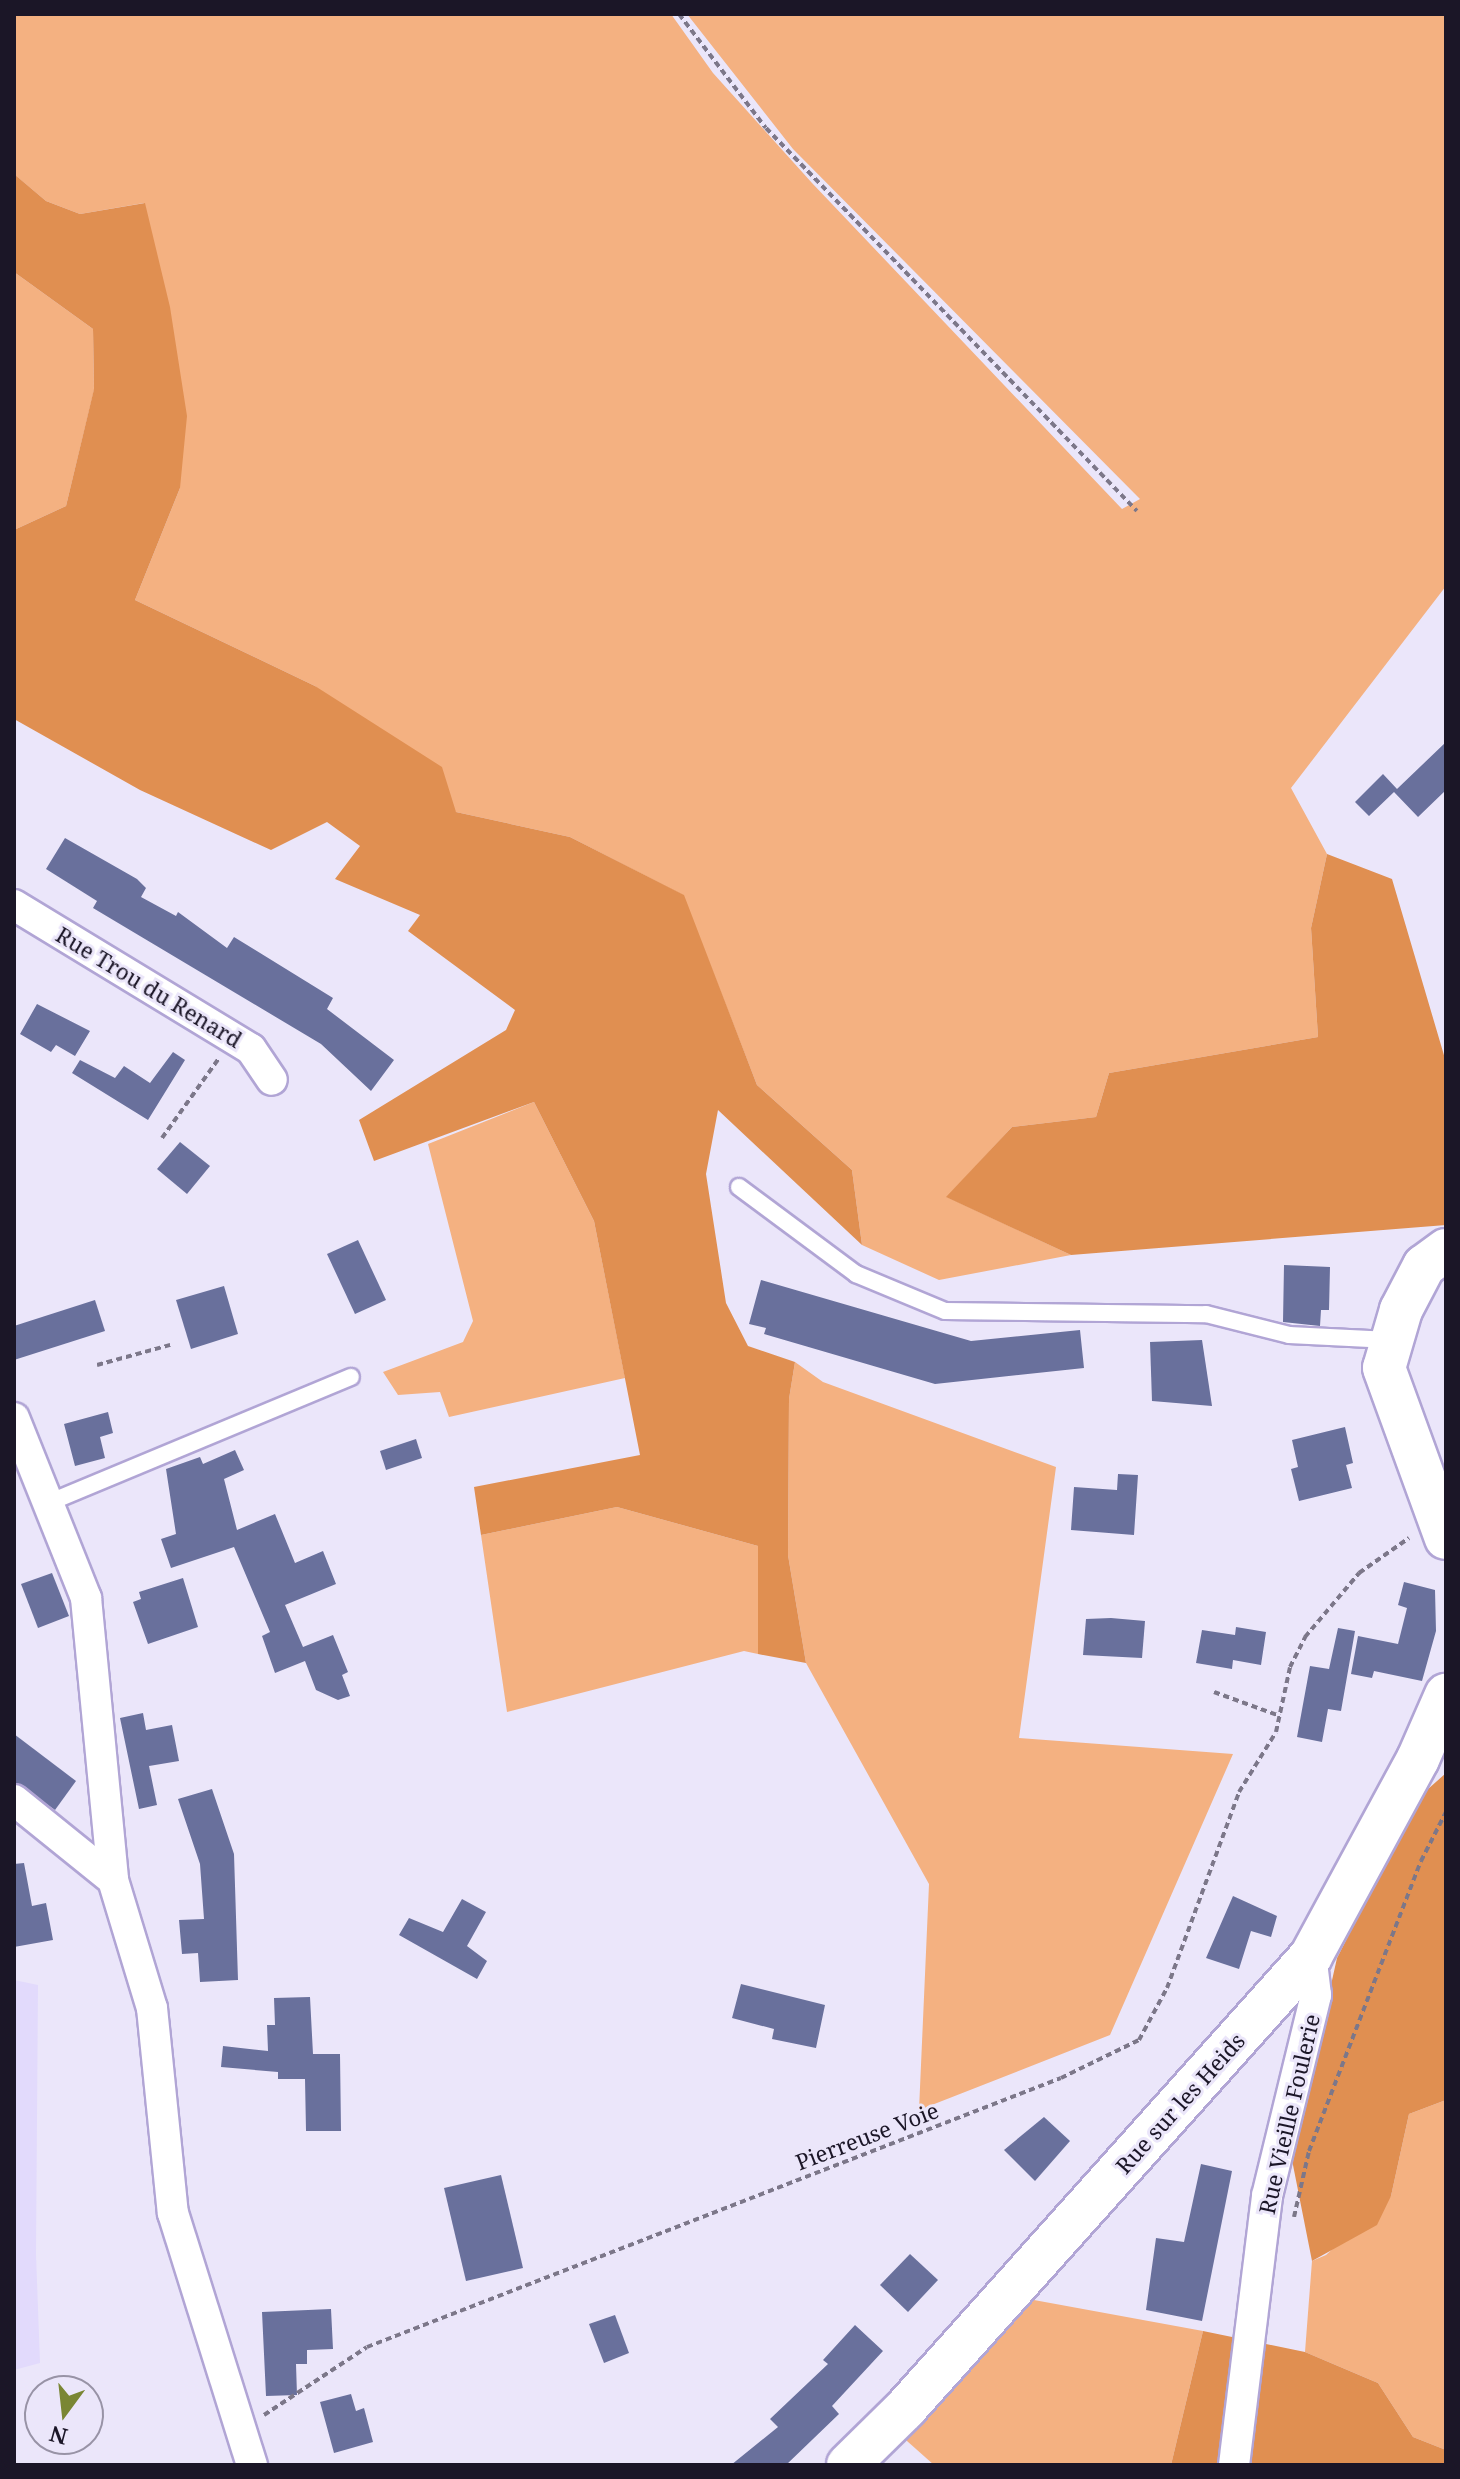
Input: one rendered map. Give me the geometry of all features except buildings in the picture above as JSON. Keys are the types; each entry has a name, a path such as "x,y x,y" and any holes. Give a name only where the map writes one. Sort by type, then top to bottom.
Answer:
{"street":[{"name":"Rue Trou du Renard","path":"14,905 251,1049 272,1080"},
{"path":"1443,1531 1384,1368 1392,1340 1424,1266 1446,1250"},
{"path":"14,1418 86,1598 113,1880 152,2008 173,2213 252,2465"},
{"name":"Rue sur les Heids","path":"848,2465 905,2409 1311,1956 1446,1695"},
{"path":"14,1800 113,1880"},
{"name":"Rue Vieille Foulerie","path":"1234,2465 1267,2196 1316,1995 1311,1956"}],"lane":[{"path":"739,1187 856,1274 945,1311 1206,1314 1289,1335 1392,1340"},
{"path":"48,1503 351,1377"}],"path":[{"path":"679,14 766,128 1137,511"},
{"path":"162,1138 235,1039"},
{"path":"97,1365 170,1345"},
{"name":"Pierreuse Voie","path":"243,2431 367,2347 1047,2083 1139,2040 1167,1988 1239,1792 1276,1732 1290,1667 1322,1611 1359,1573 1443,1531"},
{"path":"1214,1692 1280,1716"},
{"path":"1294,2221 1315,2137 1421,1861 1446,1812"}],"shaded area":[{"path":"14,14 671,14 713,73 812,183 1122,509 1140,499 793,149 687,14 1446,14 1446,586 1291,788 1327,854 1311,928 1318,1037 1109,1073 1096,1117 1012,1127 947,1197 1071,1255 939,1280 862,1245 852,1170 757,1085 683,895 570,837 456,812 315,686 135,600 180,488 144,203 80,214 46,201 15,175"},
{"path":"14,174 46,201 80,214 145,203 170,307 187,416 180,488 135,600 315,686 442,767 456,812 570,837 684,895 757,1085 852,1170 862,1245 718,1110 706,1174 726,1303 748,1346 795,1362 789,1399 788,1555 806,1663 758,1654 758,1546 617,1507 481,1535 474,1487 640,1455 594,1221 534,1102 374,1161 359,1120 506,1030 515,1010 408,931 420,915 335,879 360,846 327,822 271,850 140,790 14,719 14,530 66,506 94,389 93,329 14,272"},
{"path":"14,272 93,329 94,390 66,506 14,530"},
{"path":"1327,854 1392,879 1446,1062 1446,1225 1071,1255 946,1197 1012,1127 1096,1117 1109,1073 1318,1037 1311,928"},
{"path":"534,1102 594,1221 625,1378 449,1417 440,1392 398,1395 383,1372 463,1342 473,1321 428,1144"},
{"path":"795,1362 823,1382 1056,1467 1019,1738 1233,1754 1110,2035 919,2110 929,1884 806,1663 788,1555 789,1399"},
{"path":"617,1507 758,1546 758,1654 744,1651 507,1712 481,1535"},
{"path":"1446,1773 1446,2100 1409,2114 1391,2196 1377,2225 1312,2261 1292,2160 1337,1958 1418,1798"},
{"path":"14,1980 38,1985 36,2254 40,2363 14,2370"},
{"path":"1446,2100 1446,2450 1413,2437 1378,2383 1305,2352 1312,2261 1326,2255 1391,2196 1409,2114"},
{"path":"1023,2298 1203,2331 1171,2465 934,2465 898,2433"},
{"path":"1203,2331 1305,2352 1378,2383 1413,2437 1446,2450 1446,2465 1171,2465"}]}
